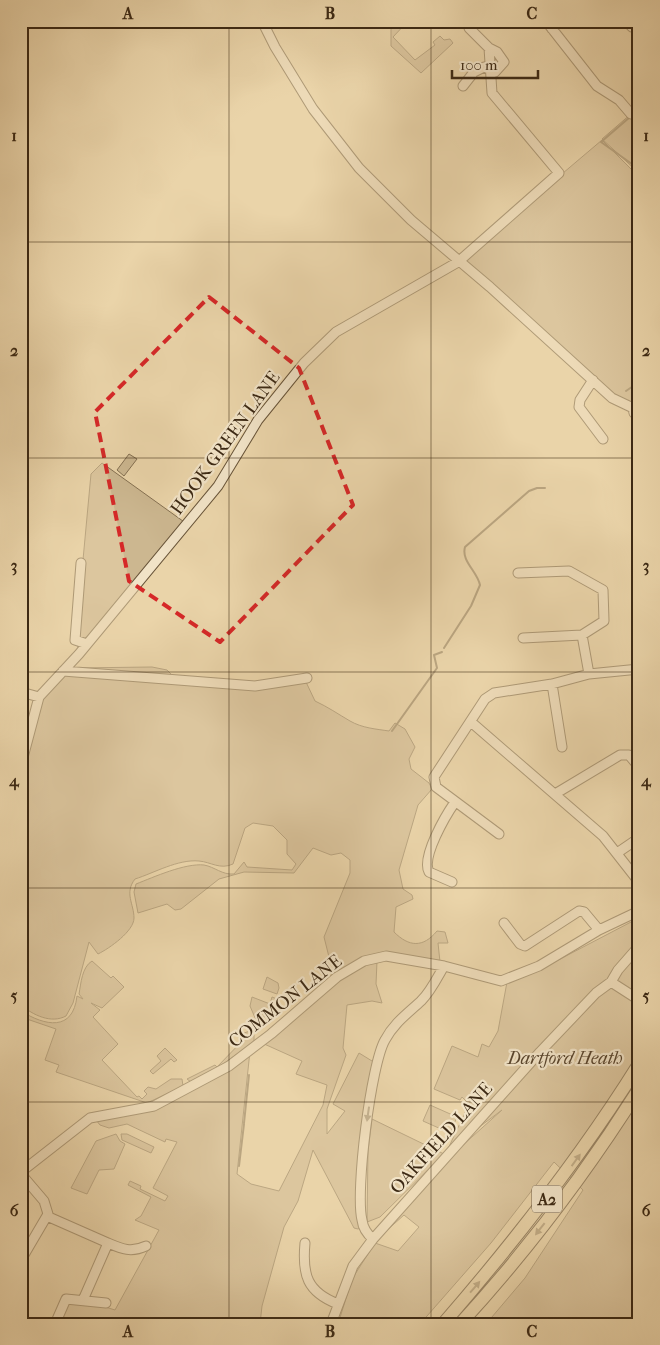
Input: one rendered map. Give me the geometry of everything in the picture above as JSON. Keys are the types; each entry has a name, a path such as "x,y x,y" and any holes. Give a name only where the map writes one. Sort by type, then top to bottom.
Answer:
{"highway":[{"name":"A2","path":"443,1324 494,1265 556,1188 639,1064"},
{"name":"A2","path":"460,1324 510,1267 566,1196 639,1089"}],"street":[{"path":"262,21 287,67 313,108 359,168 411,220 458,262 490,287 612,398 636,405 634,413 639,417"},
{"path":"561,21 549,25 597,86 619,100 631,114"},
{"path":"463,86 474,72 484,67 489,71 495,72 504,62 497,52 489,48 469,28"},
{"path":"489,48 489,71"},
{"name":"HOOK GREEN LANE","path":"21,765 39,697 74,660 218,486 258,420 304,363 336,332 458,262 559,173 492,93 489,71"},
{"path":"592,380 580,400 579,408 603,439"},
{"path":"74,660 81,563"},
{"path":"518,573 569,571 603,590 604,621 582,635 522,638"},
{"path":"582,635 589,674"},
{"path":"75,640 86,644"},
{"path":"499,834 436,787 434,777 485,699 494,693 552,684 589,674 639,669"},
{"path":"63,671 255,686 307,678"},
{"path":"552,684 562,746"},
{"path":"21,692 39,697"},
{"path":"470,722 603,836 639,882"},
{"path":"555,794 620,755 630,756 639,767"},
{"path":"452,882 429,872 426,864 441,823 455,802"},
{"path":"617,853 639,838"},
{"path":"504,923 520,944 525,946 579,911 584,912 599,930"},
{"name":"COMMON LANE","path":"21,1173 84,1121 102,1114 154,1106 229,1066 271,1034 337,977 364,961 386,956 444,966 501,980 539,966 599,930 639,911"},
{"name":"OAKFIELD LANE","path":"331,1324 353,1266 373,1239 540,1052 596,993 611,982 618,970 639,946"},
{"path":"373,1239 367,1234 364,1226 361,1202 364,1146 380,1053 393,1026 431,988 444,966"},
{"path":"611,982 639,1000"},
{"path":"21,1173 44,1202 48,1214 21,1260"},
{"path":"49,1217 126,1250 137,1250 146,1246"},
{"path":"82,1300 108,1243"},
{"path":"305,1243 303,1261 313,1289 318,1296 338,1304"},
{"path":"55,1324 66,1299 106,1303"}],"highlighted area":[{"path":"209,297 299,368 353,505 220,642 129,581 95,412"}],"green space":[{"path":"391,21 408,21 393,37 415,60 435,45 433,42 440,36 444,40 450,39 453,43 421,73 391,46"},
{"path":"639,107 639,173 602,139"},
{"path":"602,140 639,177 639,408 627,405 458,262"},
{"path":"129,454 137,459 124,476 117,470"},
{"path":"102,463 187,524 79,654 76,635 91,474"},
{"path":"152,667 167,670 173,676 172,681 306,682 315,701 359,725 389,731 395,723 405,729 415,747 409,759 411,769 429,783 432,789 418,805 399,870 403,889 412,895 413,899 396,907 394,932 405,941 416,944 432,937 437,931 445,932 448,943 438,943 440,962 399,955 341,971 329,957 324,937 350,873 350,860 341,853 331,855 313,848 294,873 244,872 219,879 181,909 175,910 167,904 138,913 134,892 136,884 179,868 204,865 234,874 244,862 247,867 292,870 296,864 287,854 287,840 273,826 253,823 245,828 233,864 224,866 199,861 183,862 135,879 130,889 134,913 133,923 126,934 109,948 98,954 89,942 73,1003 66,1016 48,1019 31,1012 21,1005 21,775 37,707 42,697 72,668"},
{"name":"Dartford Heath","path":"639,916 639,1324 486,1324 525,1278 583,1190 554,1162 491,1243 420,1324 338,1324 352,1279 375,1243 398,1251 419,1227 404,1215 385,1232 453,1154 502,1110 447,1151 469,1104 462,1097 460,1100 434,1089 452,1046 478,1057 482,1044 489,1047 498,1031 507,982 543,968"},
{"path":"92,961 111,978 113,976 124,987 102,1008 91,1003 100,1010 93,1017 118,1044 102,1060 137,1097 139,1096 142,1099 147,1094 144,1091 148,1087 156,1089 171,1079 182,1079 183,1086 147,1103 56,1072 59,1065 45,1060 56,1029 21,1017 21,1011 39,1020 56,1023 64,1021 70,1016 77,996 83,999 79,994 81,980 86,967"},
{"path":"377,961 376,984 382,1003 372,1001 347,1005 343,1048 346,1055 327,1109 327,1134 345,1111 333,1104 359,1053 372,1061 376,1056 366,1101 362,1227 354,1228 313,1150 298,1201 284,1227 262,1306 260,1324 80,1324 59,1315 66,1299 83,1300 115,1310 159,1230 135,1220 141,1216 151,1197 128,1185 130,1181 141,1186 140,1189 165,1201 168,1196 153,1188 177,1142 166,1139 165,1142 127,1124 109,1128 100,1125 96,1120 103,1117 146,1112 250,1051 237,1174 251,1184 279,1191 323,1105 327,1085 296,1074 302,1061 262,1043 316,996 346,976"},
{"path":"267,977 278,983 277,994 263,989"},
{"path":"252,997 270,1004 272,997 277,999 269,1015 256,1020 250,1006"},
{"path":"250,1031 254,1035 254,1042 216,1069 191,1082 187,1079 215,1065 217,1067 247,1036 244,1033"},
{"path":"165,1048 177,1060 174,1062 171,1059 153,1074 150,1071 161,1061 157,1056"},
{"path":"430,1105 457,1117 450,1133 423,1121"},
{"path":"372,1119 444,1154 380,1217 367,1222 368,1151"},
{"path":"116,1134 120,1141 125,1144 114,1169 99,1170 87,1194 71,1188 96,1141"},
{"path":"121,1134 127,1134 154,1147 151,1153 122,1140"}],"waterway":[{"path":"633,114 639,109"},
{"path":"630,117 601,142 639,169"},
{"path":"626,391 639,382"},
{"path":"444,648 471,606 480,585 465,557 465,547 529,491 545,488"},
{"path":"392,731 437,668 434,655 442,652"},
{"path":"244,1123 249,1075"},
{"path":"239,1166 244,1124"}]}
